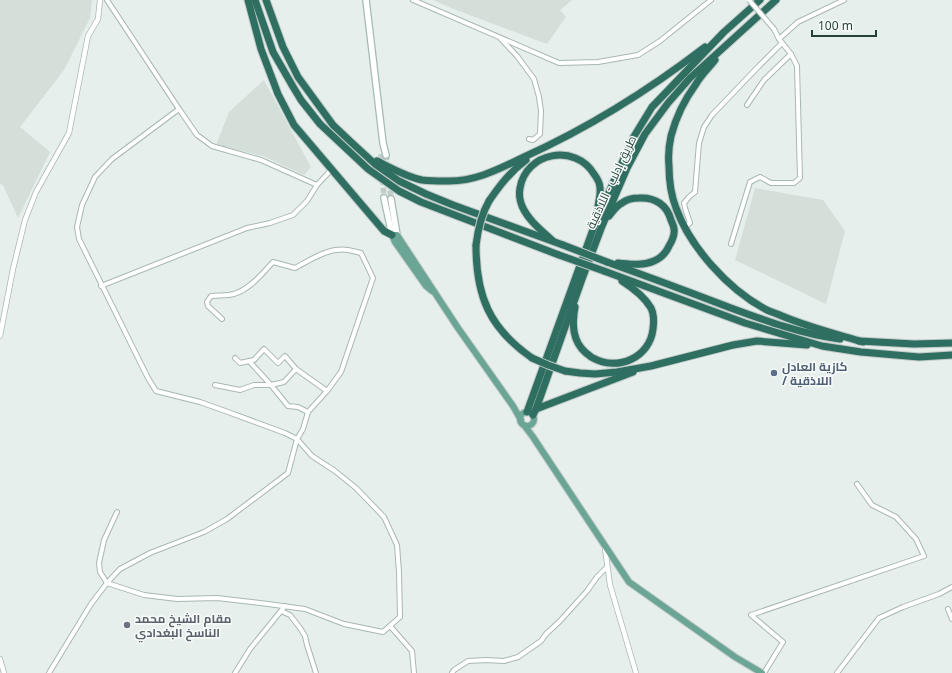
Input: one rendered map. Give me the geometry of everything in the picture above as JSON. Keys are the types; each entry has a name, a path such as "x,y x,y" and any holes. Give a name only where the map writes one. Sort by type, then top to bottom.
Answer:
{"highway":[{"path":"248,0 261,48 278,94 294,125 384,231 394,235"},
{"path":"255,0 273,52 298,95 320,124 368,169 399,191 447,213 745,324 822,346"},
{"path":"266,0 283,47 298,77 333,125 376,165 399,181 453,206 793,329 826,337 863,342 914,344 952,343"},
{"name":"طريق إدلب - اللاذقية","path":"531,414 598,225 633,138 652,107 724,32 760,0"},
{"name":"طريق إدلب - اللاذقية","path":"531,414 582,279 598,225 645,134 668,103 690,78 776,0"},
{"path":"724,32 676,69 624,104 525,160 504,180 484,210 480,221 476,245 478,281 482,295 497,325 509,340 532,358 565,371 595,374 650,366 733,345 757,341 822,346 862,352 919,357 952,355"},
{"path":"733,38 696,82 684,103 671,136 668,156 669,174 676,208 685,227 702,254 714,269 744,295 765,309 795,321 863,342"},
{"path":"368,156 398,171 422,180 447,182 468,180 483,176 552,144"},
{"path":"555,243 527,215 522,205 520,192 521,182 526,172 543,158 553,155 565,155 574,157 584,162 591,168 597,177 600,187 598,225"},
{"path":"598,225 622,202 632,198 644,198 651,199 659,203 666,210 674,229 673,239 668,249 663,256 654,261 643,264 608,262"},
{"path":"582,279 573,324 575,338 582,350 593,358 605,363 618,364 629,361 640,355 648,346 653,335 654,322 652,309 644,298 633,288 604,271"},
{"path":"531,414 650,366"}],"main road":[{"path":"366,0 383,143 383,154"},
{"path":"384,198 394,235"},
{"path":"391,199 395,242 426,286 435,293 513,406 605,548 629,582 735,657 763,673"},
{"path":"513,406 531,414"},
{"path":"522,422 521,416 531,414"},
{"path":"522,422 530,425 531,414"},
{"path":"531,414 533,437"}],"street":[{"path":"0,336 13,269 25,220 36,192 69,133 88,36 98,19 100,0"},
{"path":"107,0 197,135 212,146 262,160 318,185"},
{"path":"413,0 559,63 598,62 638,55 660,42 711,0"},
{"path":"731,244 750,182 760,177 771,183 794,183 800,178 797,66 791,54 780,41 774,29 749,0"},
{"path":"685,227 690,223 684,203 695,192 699,143 704,127 712,115 798,22 844,0"},
{"path":"499,37 517,56 534,79 541,111 540,134 533,140 529,139"},
{"path":"747,104 764,80 791,54"},
{"path":"117,512 104,540 99,563 100,572 107,583 144,596 177,599 217,598 305,609 344,624 383,632 400,617 397,545 384,517 356,488 335,471 312,456 297,439 285,433 200,402 156,391 101,286 79,239 77,227 82,205 95,177 112,159 179,109"},
{"path":"101,286 247,228 270,223 293,215 307,202 318,185 332,169"},
{"path":"49,673 91,604 120,569 150,553 204,532 227,519 288,473 297,439 303,429 308,412 327,391 341,372 373,278 361,253 348,250 336,250 322,253 295,268 273,262 246,289 233,294 211,296 207,302 208,306 222,319"},
{"path":"236,358 240,363 254,360 264,350 278,363 285,356 296,369 327,391"},
{"path":"250,361 288,406 298,407 308,412"},
{"path":"215,384 240,390 254,385 271,385 284,382 296,369"},
{"path":"763,673 783,642 751,615 924,556 916,539 896,517 872,505 857,484"},
{"path":"605,548 610,585 636,673"},
{"path":"452,673 468,661 504,661 518,657 542,641 546,634 560,621 587,591 597,577 608,567"},
{"path":"837,673 879,618 903,607 939,594 952,587"},
{"path":"235,673 250,649 285,606"},
{"path":"948,609 952,619"},
{"path":"281,611 290,615 305,636 316,673"},
{"path":"390,626 412,651 414,673"},
{"path":"0,659 4,673"}],"shaded area":[{"path":"0,0 92,0 90,18 64,70 20,127 50,152 18,218 3,185 0,184"},
{"path":"433,0 572,0 560,10 566,17 547,44"},
{"path":"264,80 311,167 304,175 263,156 216,145 229,112"},
{"path":"755,188 823,200 845,231 826,304 735,260"}],"tunnel":[{"path":"381,154 384,198"},
{"path":"386,155 388,169"},
{"path":"389,182 391,199"}],"place":[{"name":"كازية العادل / اللاذقية","path":"774,373"},
{"name":"مقام الشيخ محمد الناسخ البغدادي","path":"127,625"}]}
